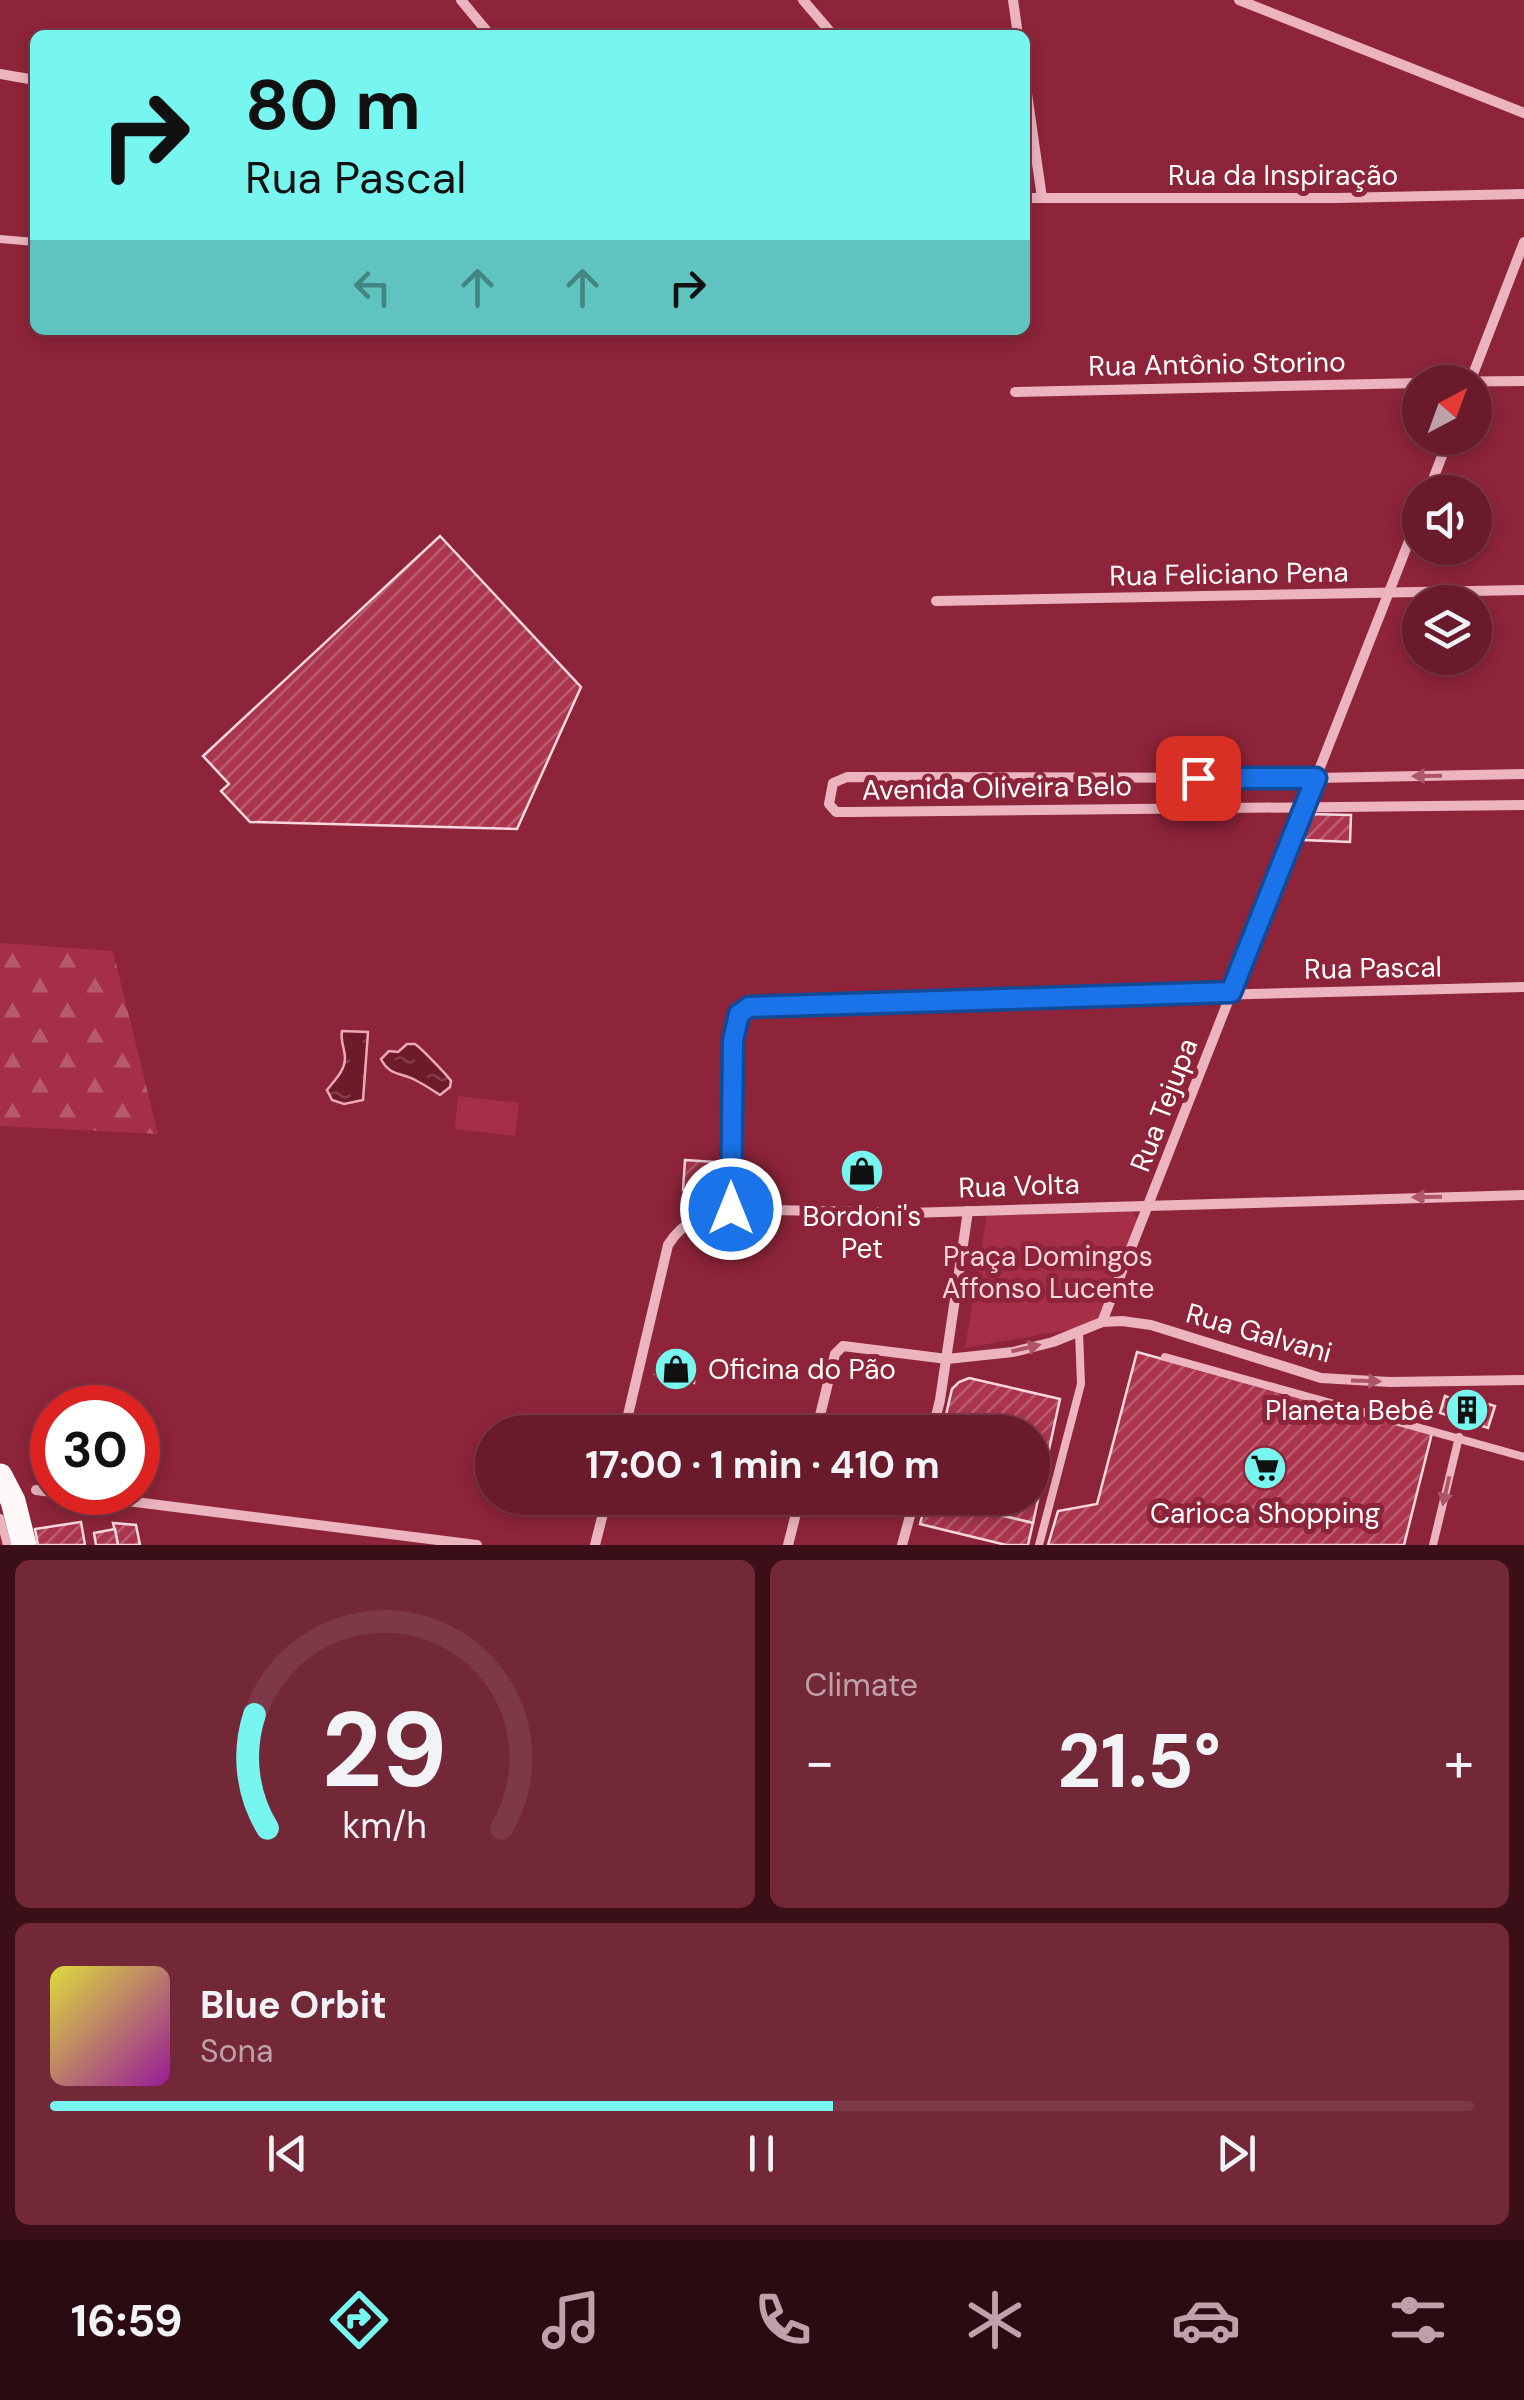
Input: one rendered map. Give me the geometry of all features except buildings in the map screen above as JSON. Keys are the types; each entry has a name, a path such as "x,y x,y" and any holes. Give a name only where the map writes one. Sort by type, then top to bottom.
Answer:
{"main road":[{"path":"0,1476 13,1502 24,1545"}],"street":[{"path":"460,0 486,30"},
{"path":"803,0 829,30"},
{"path":"1014,0 1017,30"},
{"path":"1239,0 1524,113"},
{"path":"0,74 30,79"},
{"path":"1030,115 1042,198"},
{"name":"Rua da Inspiração","path":"1030,198 1524,194"},
{"path":"1477,365 1524,242"},
{"name":"Rua Antônio Storino","path":"1015,392 1402,382"},
{"name":"Rua Antônio Storino","path":"1492,382 1524,382"},
{"name":"Rua Tejupa","path":"1102,1322 1402,559"},
{"name":"Rua Feliciano Pena","path":"936,601 1524,590"},
{"name":"Avenida Oliveira Belo","path":"1524,774 1316,778 847,777 833,782 829,804 836,812 1524,805"},
{"name":"Rua Pascal","path":"731,1209 732,1051 736,1025 744,1010 757,1004 1524,988"},
{"name":"Rua Volta","path":"628,1415 668,1245 676,1232 696,1218 731,1209 968,1211 1524,1195"},
{"path":"935,1415 968,1211"},
{"path":"820,1415 835,1354 843,1346 947,1359 1013,1352 1102,1322"},
{"name":"Rua Galvani","path":"1102,1322 1151,1325 1321,1378 1390,1382 1524,1380"},
{"path":"160,1505 477,1545"},
{"path":"595,1545 603,1515"},
{"path":"788,1545 796,1515"},
{"path":"902,1545 910,1515"}],"lane":[{"path":"0,239 30,242"},
{"path":"1039,1545 1081,1384 1080,1332"},
{"path":"1165,1357 1524,1457"},
{"path":"1433,1545 1459,1437"},
{"path":"0,1518 7,1545"}],"green space":[{"path":"0,943 113,951 158,1134 0,1126"},
{"path":"458,1096 519,1103 515,1136 455,1129"},
{"name":"Praça Domingos Affonso Lucente","path":"1132,1210 1139,1223 1098,1317 1083,1327 965,1348 987,1213"}],"water":[{"path":"342,1031 368,1032 363,1100 344,1104 332,1100 327,1090 345,1063"},
{"path":"407,1044 415,1044 428,1056 451,1081 450,1087 440,1095 388,1069 381,1059"}],"place":[{"name":"Bordoni's Pet","path":"862,1171"},
{"name":"Oficina do Pão","path":"676,1369"},
{"name":"Planeta Bebê","path":"1467,1410"},
{"name":"Carioca Shopping","path":"1265,1468"}],"route":[{"path":"731,1209 733,1040 739,1014 749,1007 1231,992 1316,778 1198,778"}]}
